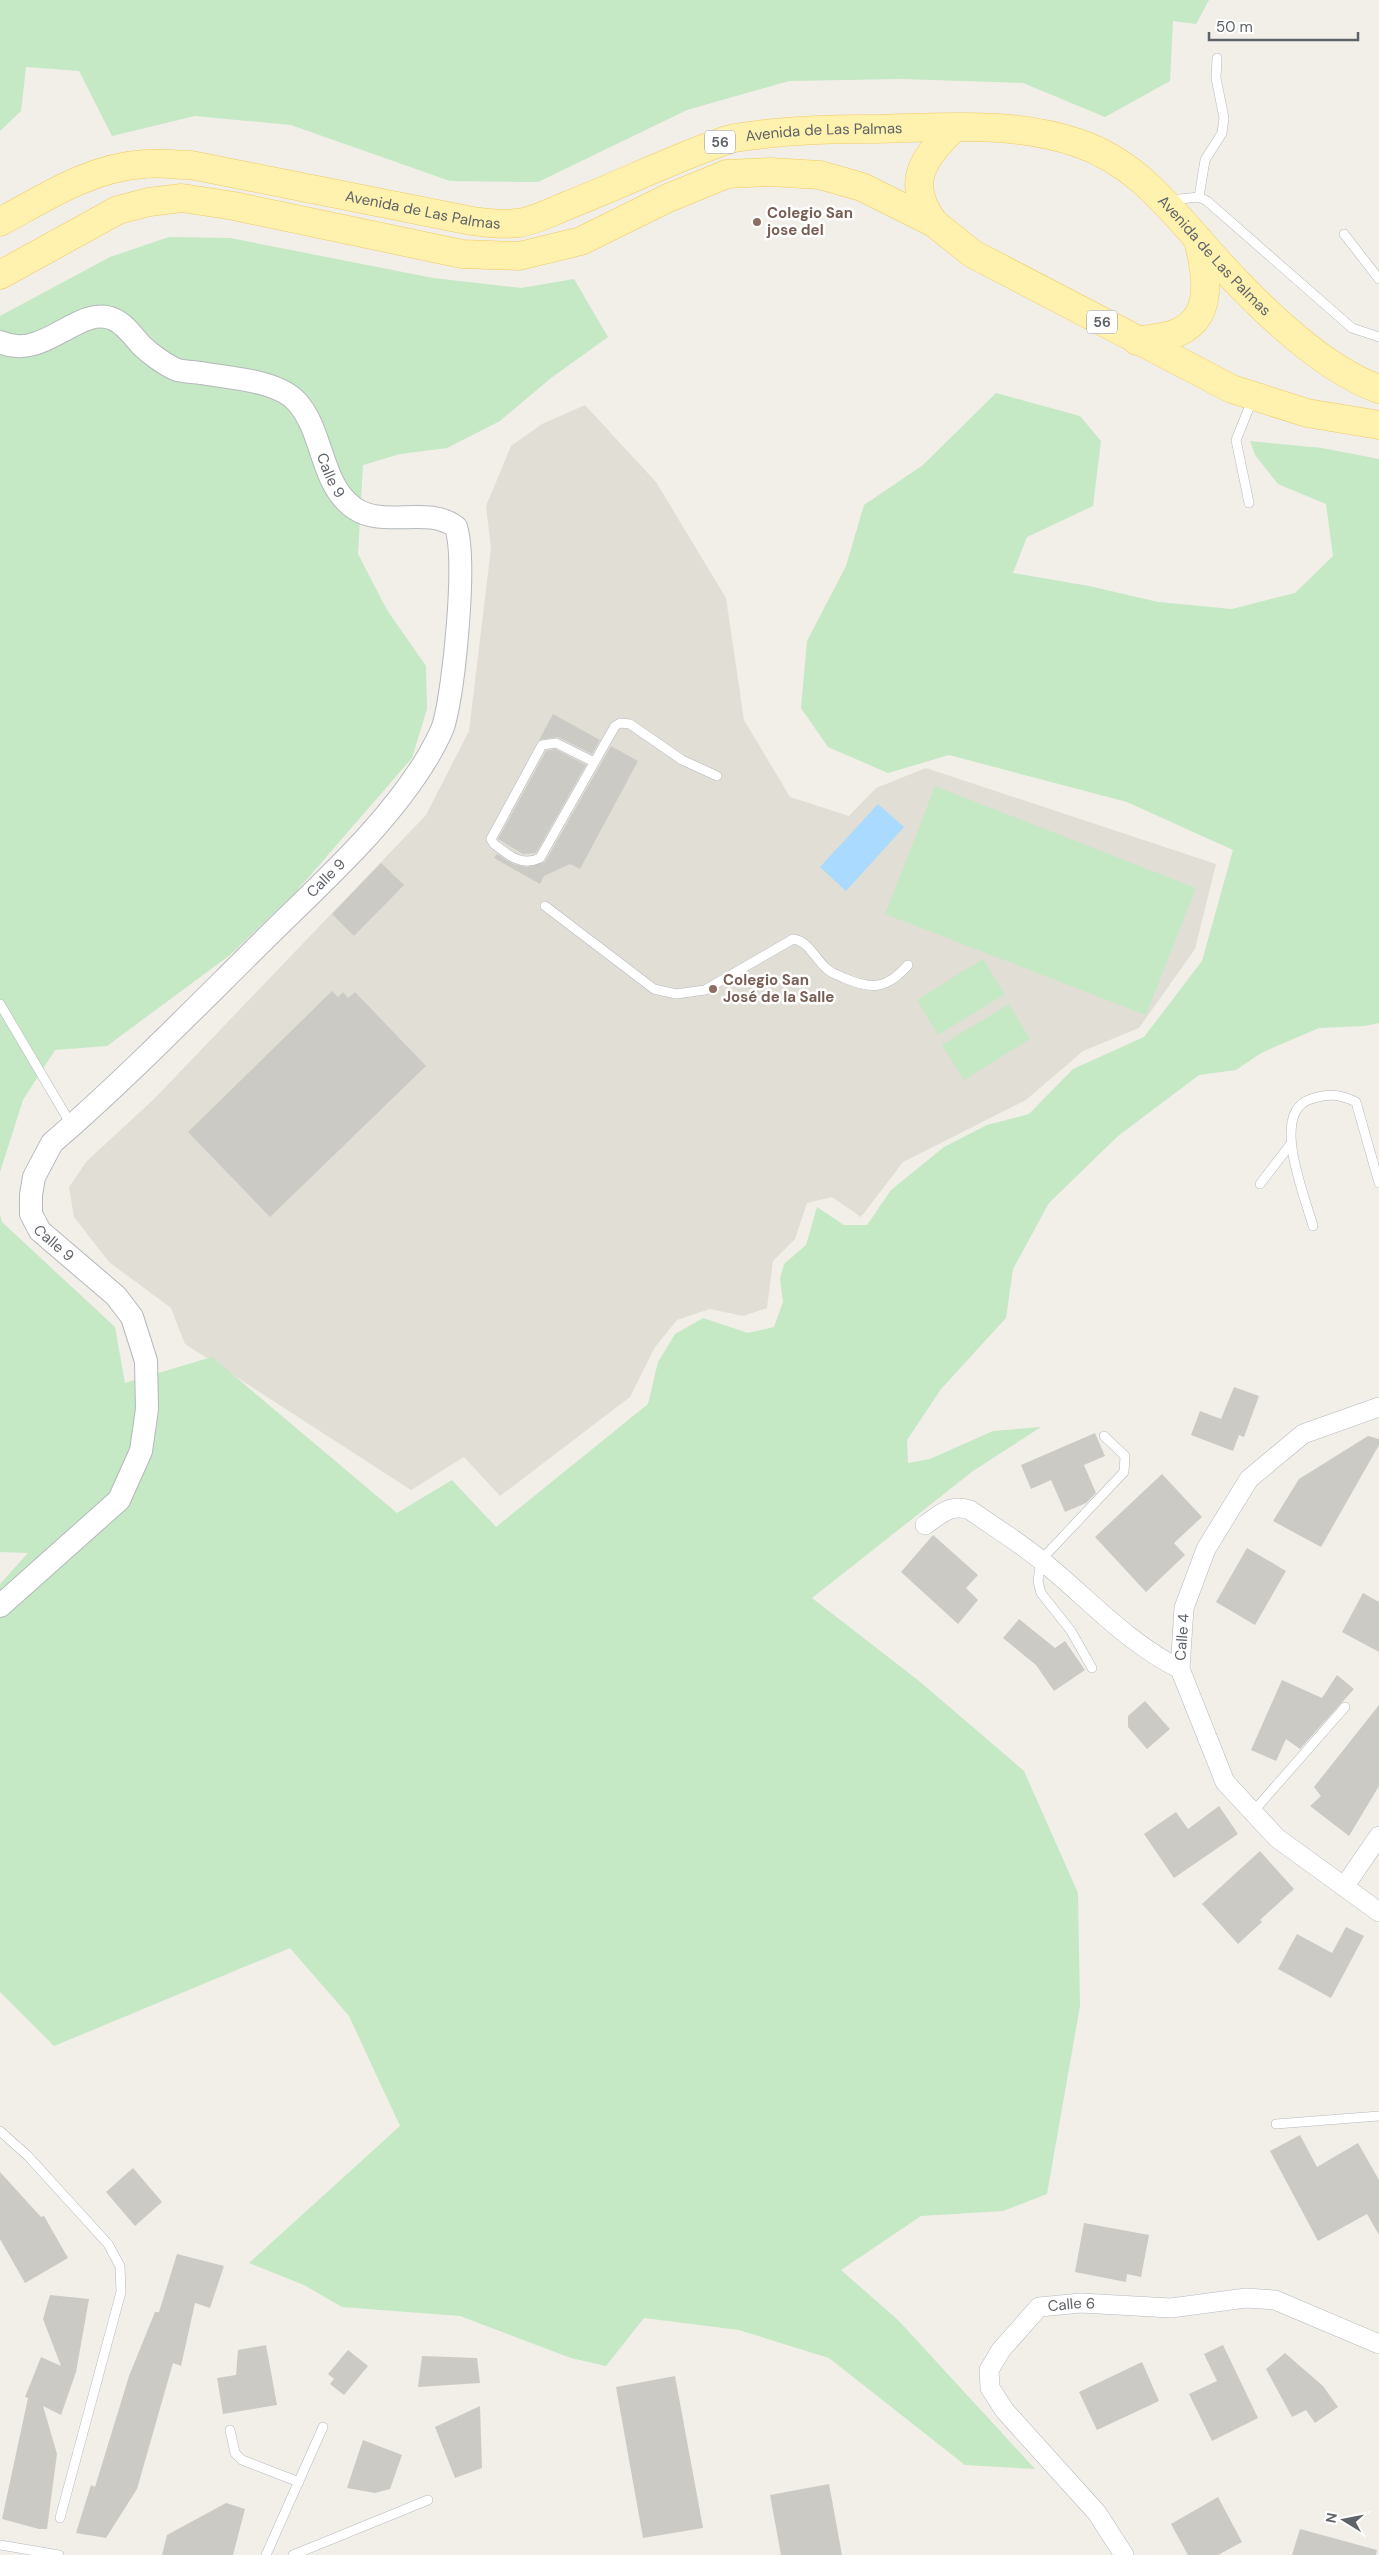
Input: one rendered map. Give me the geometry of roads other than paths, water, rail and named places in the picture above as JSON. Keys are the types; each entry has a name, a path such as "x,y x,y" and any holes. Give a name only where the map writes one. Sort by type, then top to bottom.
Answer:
{"main road":[{"path":"934,224 923,209 918,190 921,171 938,143 954,128"},
{"name":"Avenida de Las Palmas","path":"0,222 79,180 109,169 145,163 191,165 472,221 498,224 521,223 612,189 683,156 731,138 793,130 1002,128 1042,133 1078,142 1116,160 1142,178 1165,200 1198,239 1281,325 1340,372 1379,389"},
{"name":"56","path":"0,275 118,210 150,202 182,198 234,206 462,254 519,256 581,241 668,198 727,174 770,172 820,176 862,187 934,224 973,254 1137,341 1242,393 1307,413 1379,425"},
{"path":"1137,341 1172,334 1190,325 1202,311 1206,291 1205,270 1198,239"}],"street":[{"name":"Calle 9","path":"0,342 12,348 27,347 94,317 112,318 125,326 142,346 176,369 275,387 298,402 319,440 330,477 340,494 354,508 371,515 389,518 424,518 449,522 456,527 461,552 453,672 444,725 429,755 388,811 320,884 72,1126 52,1143 34,1177 30,1196 31,1214 40,1231 116,1296 132,1317 146,1361 148,1409 141,1451 119,1500 0,1606"},
{"name":"Calle 4","path":"1379,1407 1303,1434 1249,1479 1206,1549 1184,1608 1180,1670 1225,1782 1277,1838 1379,1912"},
{"path":"925,1526 951,1507 970,1510 1041,1560 1132,1639 1158,1658 1180,1670"},
{"path":"1344,1887 1379,1836"},
{"name":"Calle 6","path":"1124,2555 1097,2513 1005,2410 990,2388 988,2370 1001,2350 1039,2307 1082,2303 1171,2308 1246,2298 1275,2300 1379,2344"}],"lane":[{"path":"1199,197 1205,160 1222,133 1224,118 1216,78 1217,58"},
{"path":"1165,200 1199,197 1207,201 1352,328 1379,337"},
{"path":"1344,234 1379,279"},
{"path":"1242,393 1236,440 1249,503"},
{"path":"594,762 556,743 542,745 491,839 494,844 522,862 532,862 540,858 615,726 620,723 630,724 682,760 717,776"},
{"path":"545,906 654,989 676,994 705,990 793,939 802,942 827,970 861,985 882,986 896,978 908,965"},
{"path":"0,1004 72,1126"},
{"path":"1313,1226 1290,1145 1291,1122 1296,1109 1303,1101 1331,1094 1344,1096 1356,1102 1379,1183"},
{"path":"1260,1184 1290,1145"},
{"path":"1092,1668 1071,1631 1041,1593 1038,1581 1041,1560 1124,1472 1125,1456 1104,1436"},
{"path":"1252,1813 1345,1707"},
{"path":"1276,2124 1379,2116"},
{"path":"0,2131 28,2156 108,2244 120,2266 121,2292 60,2518"},
{"path":"266,2555 323,2427"},
{"path":"230,2430 235,2453 242,2460 298,2482"},
{"path":"292,2555 428,2500"},
{"path":"0,2545 59,2555"}],"water":[{"path":"878,804 904,827 846,891 820,867"}],"place":[{"name":"Colegio San jose del","path":"757,222"},
{"name":"Colegio San José de la Salle","path":"713,989"}]}
